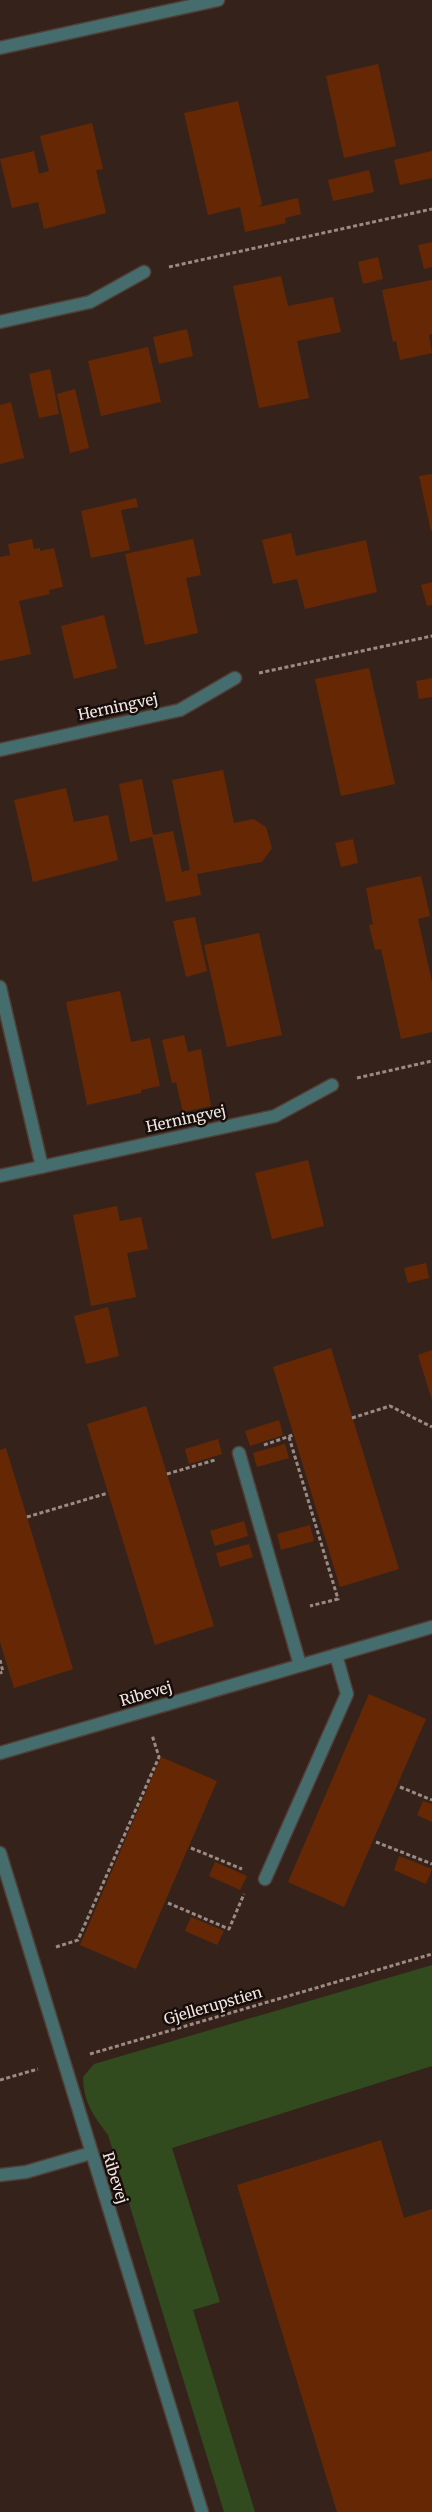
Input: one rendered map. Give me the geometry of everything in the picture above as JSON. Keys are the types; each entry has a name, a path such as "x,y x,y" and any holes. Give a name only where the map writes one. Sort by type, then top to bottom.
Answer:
{"street":[{"path":"0,48 218,0"},
{"path":"0,322 90,302 144,272"},
{"name":"Herningvej","path":"0,750 180,710 235,678"},
{"path":"0,987 42,1167"},
{"name":"Herningvej","path":"0,1176 275,1116 332,1085"},
{"path":"239,1453 300,1665"},
{"name":"Ribevej","path":"0,1753 432,1627"},
{"path":"265,1879 347,1694 336,1655"},
{"name":"Ribevej","path":"0,1853 90,2153 202,2512"},
{"path":"0,2176 26,2172 90,2153"}],"path":[{"path":"144,272 432,209"},
{"path":"235,678 432,636"},
{"path":"332,1085 432,1061"},
{"path":"352,1418 390,1406 432,1427"},
{"path":"289,1437 338,1599 309,1607 312,1615"},
{"path":"27,1517 108,1493"},
{"path":"0,1660 4,1672 0,1673"},
{"path":"31,1955 78,1940 159,1757 145,1711"},
{"path":"400,1787 432,1800"},
{"path":"376,1842 432,1864"},
{"path":"168,1903 229,1929 246,1889"},
{"name":"Gjellerupstien","path":"0,2080 432,1954"}],"green space":[{"path":"432,1965 432,2066 172,2148 220,2302 193,2310 255,2512 224,2512 108,2135 87,2102 83,2077 94,2064"}],"building":[{"path":"378,64 396,146 344,158 326,76"},
{"path":"238,101 262,204 259,207 298,198 301,214 285,218 286,223 245,232 240,207 208,215 184,113"},
{"path":"92,123 103,169 96,170 106,213 44,229 38,202 12,208 0,159 34,151 39,174 49,171 40,136"},
{"path":"432,151 432,178 400,185 394,160"},
{"path":"369,170 374,192 333,201 328,180"},
{"path":"432,242 432,267 424,269 418,245"},
{"path":"378,257 383,279 363,284 358,262"},
{"path":"281,276 288,306 333,297 341,332 297,341 309,398 259,408 233,286"},
{"path":"432,280 432,334 429,335 432,353 400,360 396,341 393,342 382,290"},
{"path":"187,329 193,356 159,364 153,337"},
{"path":"148,347 161,402 101,416 88,361"},
{"path":"50,369 59,414 39,418 29,374"},
{"path":"75,389 89,448 70,453 57,394"},
{"path":"11,402 24,458 0,464 0,405"},
{"path":"432,474 432,530 431,531 419,476"},
{"path":"136,498 138,507 121,510 130,550 91,558 81,511"},
{"path":"291,533 296,556 366,540 377,592 305,609 297,579 273,584 262,540"},
{"path":"32,539 34,549 40,548 40,551 54,548 63,587 49,590 50,594 19,601 31,654 0,661 0,557 10,555 8,544"},
{"path":"193,539 201,575 186,578 198,633 145,645 125,554"},
{"path":"432,582 432,605 427,606 421,585"},
{"path":"104,615 117,668 74,679 61,626"},
{"path":"369,668 395,784 341,796 315,679"},
{"path":"432,678 432,697 419,699 416,681"},
{"path":"223,770 234,823 253,819 266,827 272,848 262,862 197,874 201,895 166,902 152,837 130,842 119,784 142,779 153,835 173,831 182,872 190,870 172,780"},
{"path":"66,788 74,822 108,815 118,860 33,882 14,800"},
{"path":"353,839 358,863 341,867 335,843"},
{"path":"421,876 430,916 418,919 432,982 432,1032 401,1039 381,949 375,950 369,925 373,924 366,888"},
{"path":"195,917 207,971 186,977 173,921"},
{"path":"259,933 282,1035 227,1047 204,945"},
{"path":"120,991 131,1042 150,1038 160,1086 141,1090 141,1093 87,1105 66,1002"},
{"path":"184,1035 188,1052 201,1049 211,1106 183,1112 176,1082 172,1083 162,1040"},
{"path":"308,1160 324,1226 272,1239 255,1173"},
{"path":"117,1206 120,1221 141,1217 148,1249 127,1253 136,1297 91,1306 73,1215"},
{"path":"426,1263 429,1278 408,1283 404,1268"},
{"path":"108,1307 119,1356 86,1364 74,1316"},
{"path":"331,1348 399,1569 340,1587 273,1367"},
{"path":"432,1350 432,1400 418,1355"},
{"path":"146,1406 214,1626 155,1645 87,1424"},
{"path":"279,1420 283,1435 250,1446 245,1431"},
{"path":"218,1439 222,1454 189,1464 185,1449"},
{"path":"285,1444 289,1458 257,1467 253,1453"},
{"path":"6,1448 73,1669 14,1688 0,1642 0,1450"},
{"path":"244,1521 248,1536 215,1546 210,1531"},
{"path":"310,1525 314,1541 281,1550 277,1534"},
{"path":"249,1544 253,1557 220,1567 216,1553"},
{"path":"369,1694 426,1719 344,1907 288,1882"},
{"path":"161,1757 217,1781 136,1969 80,1945"},
{"path":"423,1801 432,1804 432,1822 417,1815"},
{"path":"399,1856 432,1869 426,1884 394,1870"},
{"path":"215,1862 247,1876 240,1890 209,1876"},
{"path":"191,1917 224,1931 217,1945 185,1931"},
{"path":"381,2140 404,2218 432,2209 432,2512 337,2512 237,2185"}]}
